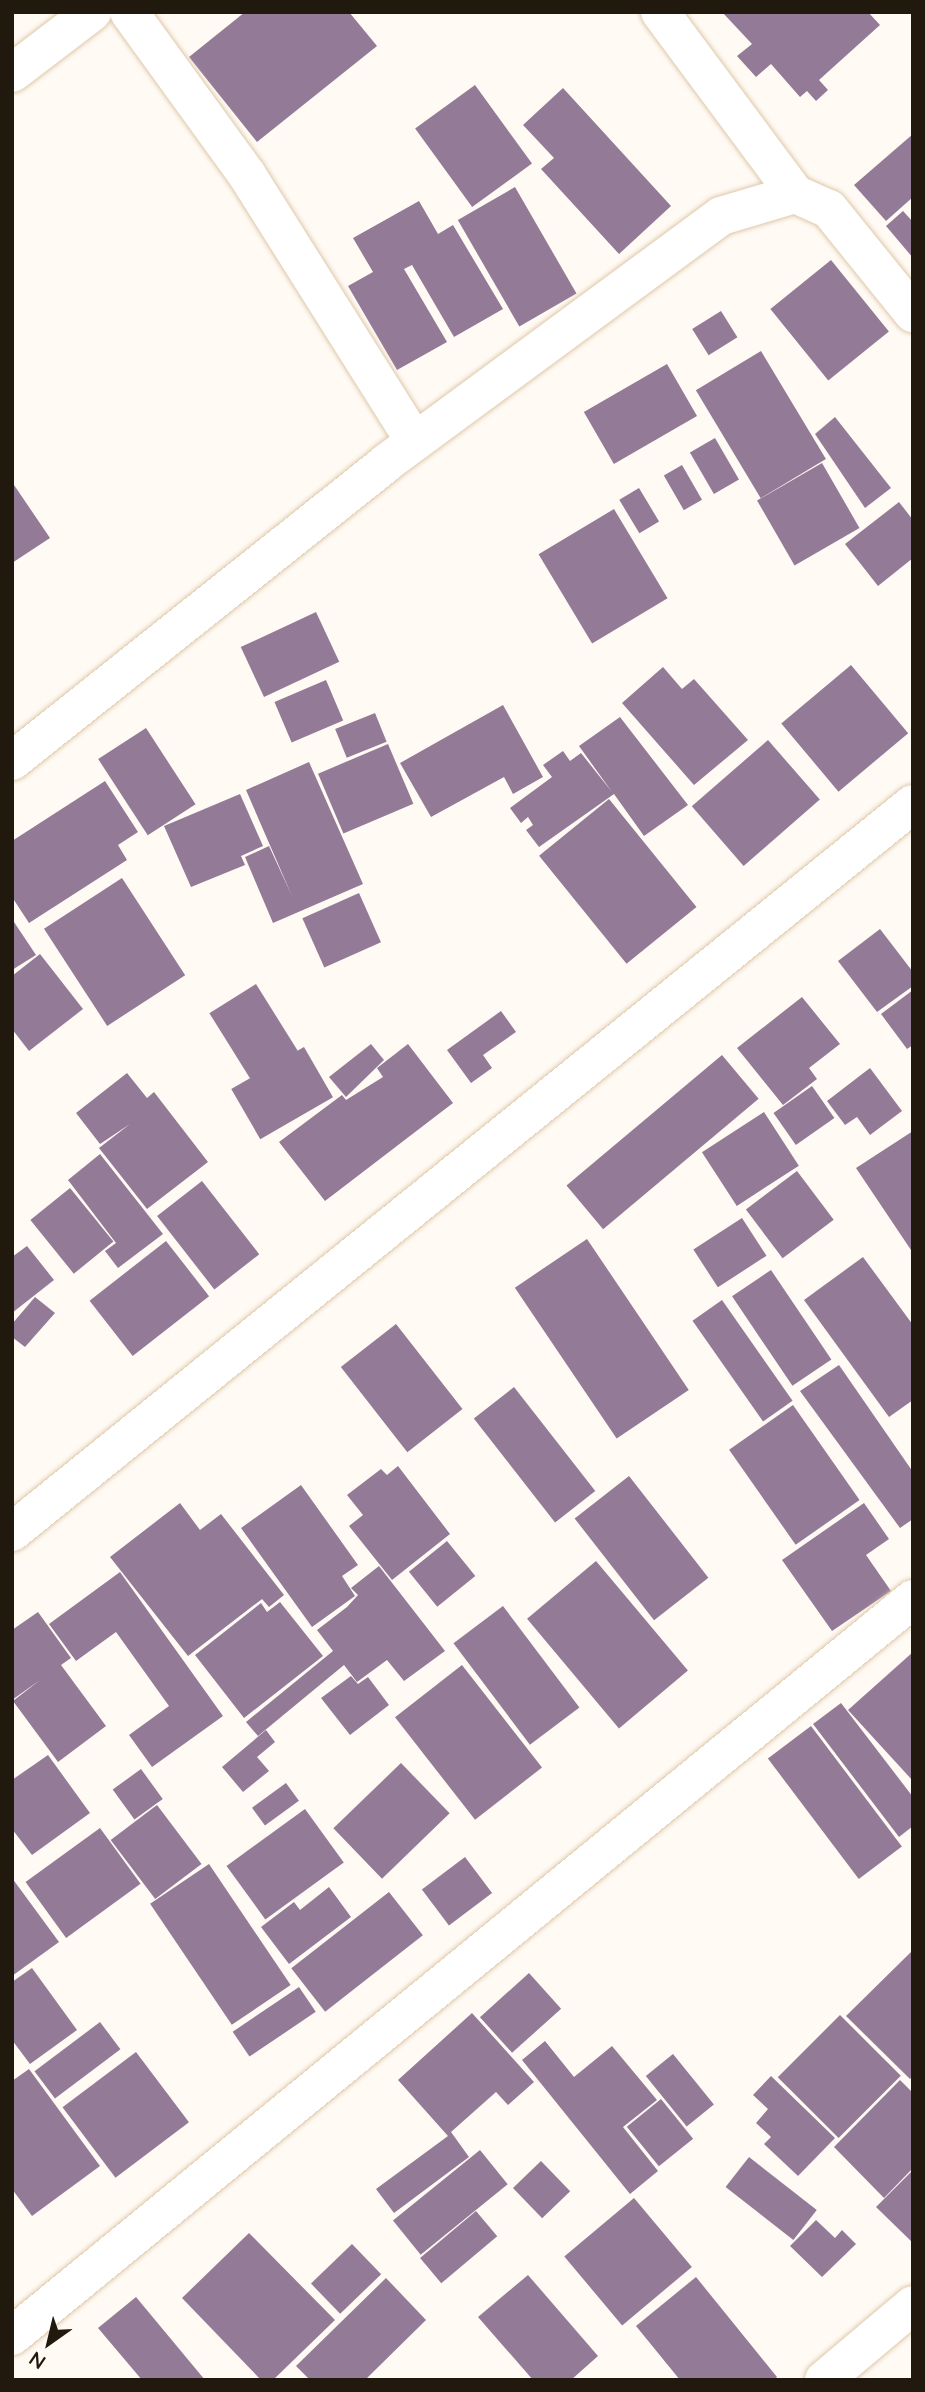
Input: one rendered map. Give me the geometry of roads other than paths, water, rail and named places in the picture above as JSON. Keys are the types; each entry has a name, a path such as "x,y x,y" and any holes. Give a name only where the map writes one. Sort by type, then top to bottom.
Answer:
{"street":[{"path":"12,73 92,12"},
{"path":"129,12 247,175 415,442"},
{"path":"660,12 795,194 829,209 913,313"},
{"path":"12,761 415,442 721,216 795,194"},
{"path":"12,1532 913,804"},
{"path":"12,2336 913,1599"},
{"path":"824,2380 913,2305"}]}
